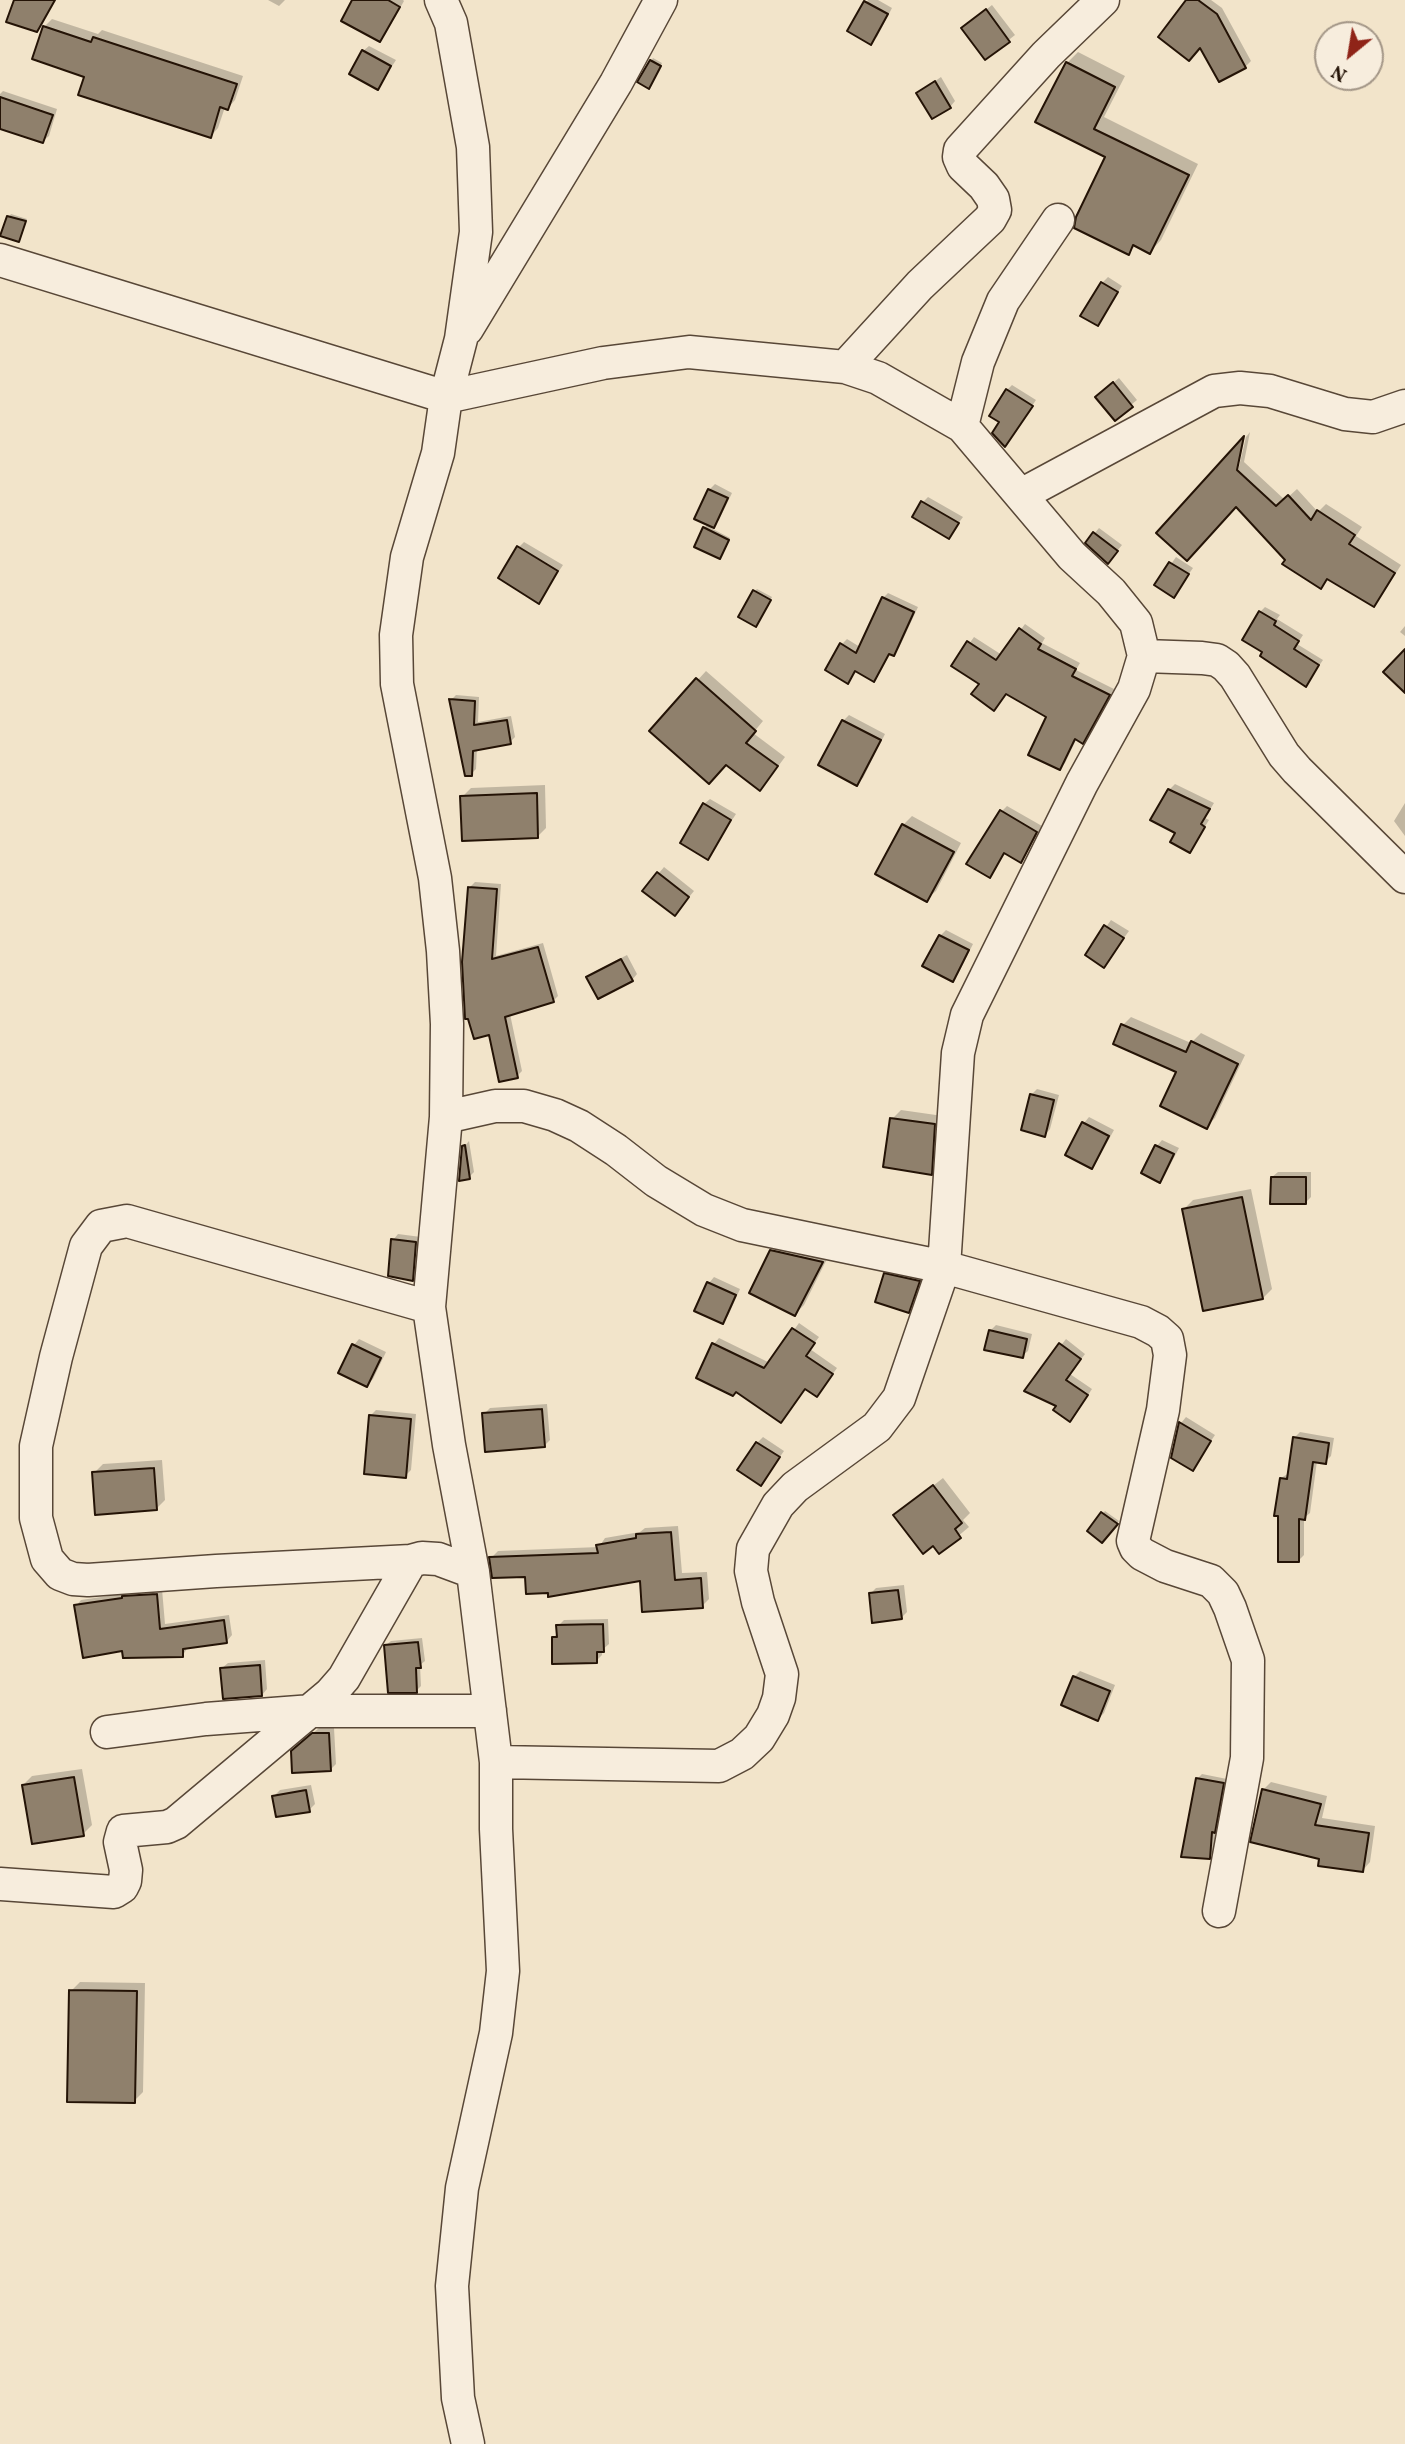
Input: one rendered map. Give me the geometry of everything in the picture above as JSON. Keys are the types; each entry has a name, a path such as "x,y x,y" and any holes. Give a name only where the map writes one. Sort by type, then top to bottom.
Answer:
{"street":[{"path":"441,0 451,23 473,147 476,232 461,340 446,397 438,453 407,557 396,635 397,684 435,877 447,1024 446,1117 429,1307 449,1445 473,1572 496,1762 496,1829 503,1971 496,2034 462,2188 452,2286 458,2398 468,2444"},
{"path":"461,340 616,83 661,0"},
{"path":"845,367 920,285 990,219 995,210 993,199 963,166 959,157 960,150 1046,55 1103,0"},
{"path":"962,426 978,362 1003,301 1058,220"},
{"path":"0,260 446,397 603,363 689,352 845,367 878,378 962,426 1072,556 1111,592 1136,623 1144,656 1134,689 1082,783 967,1015 958,1053 944,1267 898,1398 877,1427 794,1487 778,1505 753,1549 751,1572 782,1674 779,1698 773,1715 759,1738 742,1754 719,1766 496,1762"},
{"path":"1021,495 1214,391 1240,388 1270,391 1345,414 1373,417 1405,405"},
{"path":"1144,656 1202,658 1217,660 1226,666 1284,755 1405,877"},
{"path":"446,1117 495,1105 524,1106 555,1115 579,1126 656,1181 704,1210 742,1225 944,1267 1141,1322 1167,1339 1170,1355 1163,1410 1133,1541 1143,1554 1165,1566 1211,1581 1227,1600 1248,1660 1247,1758 1219,1911"},
{"path":"429,1307 127,1221 101,1226 86,1246 56,1357 36,1446 36,1518 47,1559 60,1574 73,1579 411,1561 422,1558 438,1559 473,1572"},
{"path":"0,1884 114,1892 122,1887 126,1870 120,1842 123,1831 167,1828 176,1823 243,1765 312,1711 344,1678 411,1561"},
{"path":"107,1732 206,1719 312,1711 490,1710"}],"building":[{"path":"14,0 55,0 37,32 6,22"},
{"path":"352,0 388,0 400,7 380,42 341,21"},
{"path":"1186,0 1198,0 1217,14 1246,68 1219,82 1200,48 1189,61 1158,37"},
{"path":"864,1 888,14 871,45 847,31"},
{"path":"986,9 1010,42 985,60 961,28"},
{"path":"43,26 91,42 93,37 237,84 228,110 220,107 211,138 78,95 84,77 32,59"},
{"path":"362,50 391,66 378,90 349,74"},
{"path":"650,60 661,66 649,89 637,82"},
{"path":"1066,62 1115,87 1094,129 1189,175 1150,254 1133,245 1129,255 1074,228 1076,217 1105,157 1035,122"},
{"path":"935,81 951,108 932,119 916,93"},
{"path":"0,97 53,115 43,143 0,129"},
{"path":"7,216 26,221 19,242 0,236"},
{"path":"1101,282 1118,292 1098,326 1080,316"},
{"path":"1113,382 1133,407 1115,421 1095,397"},
{"path":"1006,389 1033,406 1005,447 992,433 999,422 989,416"},
{"path":"1244,436 1237,470 1276,506 1288,495 1311,520 1317,510 1355,535 1349,544 1395,573 1374,607 1327,579 1321,589 1282,564 1285,560 1236,507 1187,561 1156,533"},
{"path":"708,489 728,498 714,528 694,519"},
{"path":"921,501 959,523 949,539 912,517"},
{"path":"703,527 729,540 720,559 694,547"},
{"path":"1093,532 1118,551 1108,564 1085,543"},
{"path":"517,546 558,571 539,604 498,578"},
{"path":"1169,562 1189,574 1174,598 1154,585"},
{"path":"753,590 771,600 756,627 738,617"},
{"path":"882,597 914,612 894,656 889,654 874,682 855,671 848,684 825,670 840,643 856,653"},
{"path":"1259,611 1276,621 1274,625 1299,641 1294,649 1319,665 1306,687 1260,656 1262,652 1242,640"},
{"path":"1019,628 1041,644 1038,649 1076,669 1072,676 1110,695 1083,744 1075,739 1060,770 1028,755 1046,717 1006,694 994,711 971,694 979,684 951,666 967,641 996,660"},
{"path":"1405,649 1405,693 1383,672"},
{"path":"696,678 756,731 746,743 778,766 760,791 726,765 709,784 649,731"},
{"path":"449,699 475,701 474,725 507,720 511,744 473,751 472,776 465,776"},
{"path":"842,720 881,740 857,786 818,765"},
{"path":"1168,789 1210,809 1201,824 1205,827 1190,853 1170,842 1175,833 1150,820"},
{"path":"537,793 538,838 462,841 460,796"},
{"path":"703,803 731,820 708,860 680,843"},
{"path":"1000,810 1037,832 1021,863 1004,853 990,878 966,864"},
{"path":"902,824 954,852 927,902 875,874"},
{"path":"657,872 689,897 675,916 642,891"},
{"path":"468,887 497,889 492,959 538,947 554,1002 505,1017 518,1078 499,1082 489,1035 474,1039 468,1019 465,1019 462,962"},
{"path":"1104,925 1124,938 1104,968 1085,955"},
{"path":"939,935 969,950 953,982 922,966"},
{"path":"621,959 633,981 598,999 586,977"},
{"path":"1121,1024 1186,1052 1191,1041 1238,1064 1207,1129 1160,1106 1176,1072 1113,1044"},
{"path":"1030,1094 1054,1100 1045,1137 1021,1130"},
{"path":"890,1118 935,1124 932,1175 883,1167"},
{"path":"1082,1122 1109,1136 1092,1169 1065,1155"},
{"path":"465,1145 470,1179 459,1181 462,1146"},
{"path":"1155,1145 1174,1154 1160,1183 1141,1173"},
{"path":"1271,1177 1306,1177 1306,1204 1270,1204"},
{"path":"1242,1197 1263,1299 1203,1311 1182,1209"},
{"path":"391,1239 416,1242 413,1281 388,1276"},
{"path":"770,1250 823,1262 795,1316 749,1293"},
{"path":"884,1273 920,1281 909,1313 875,1302"},
{"path":"707,1282 736,1295 723,1324 694,1311"},
{"path":"792,1328 815,1343 806,1356 833,1374 817,1397 805,1389 781,1423 736,1392 733,1396 696,1378 712,1343 764,1368"},
{"path":"989,1330 1027,1339 1023,1358 984,1350"},
{"path":"1059,1343 1081,1359 1066,1380 1088,1395 1070,1422 1053,1410 1056,1406 1024,1391"},
{"path":"352,1344 381,1358 367,1387 338,1373"},
{"path":"542,1409 545,1447 485,1452 482,1413"},
{"path":"369,1415 411,1419 406,1478 364,1474"},
{"path":"1179,1422 1211,1441 1193,1471 1171,1458"},
{"path":"1293,1437 1329,1443 1326,1464 1313,1462 1305,1520 1299,1519 1299,1562 1278,1562 1278,1516 1274,1516 1280,1478 1287,1479"},
{"path":"756,1442 780,1457 761,1486 737,1470"},
{"path":"154,1468 157,1510 95,1515 92,1472"},
{"path":"933,1485 962,1523 955,1529 961,1538 939,1554 933,1546 923,1554 893,1515"},
{"path":"1101,1512 1118,1524 1102,1543 1087,1531"},
{"path":"671,1532 675,1580 701,1578 703,1608 642,1612 640,1581 548,1597 548,1593 526,1594 525,1577 492,1578 489,1557 598,1553 596,1545 636,1538 636,1534"},
{"path":"898,1590 902,1619 872,1623 869,1593"},
{"path":"157,1594 160,1629 224,1620 227,1643 183,1649 183,1657 123,1658 122,1651 83,1658 74,1605 122,1596"},
{"path":"603,1624 604,1652 597,1652 597,1663 552,1664 552,1637 557,1637 556,1625"},
{"path":"418,1642 421,1668 416,1668 417,1693 388,1693 384,1645"},
{"path":"260,1665 262,1696 223,1699 220,1668"},
{"path":"1073,1676 1110,1691 1098,1721 1061,1705"},
{"path":"312,1733 329,1733 331,1771 292,1773 291,1751"},
{"path":"74,1777 84,1836 32,1844 22,1785"},
{"path":"1196,1778 1224,1783 1215,1833 1212,1832 1210,1859 1181,1857"},
{"path":"1262,1789 1321,1804 1315,1825 1369,1833 1363,1872 1318,1866 1319,1859 1250,1842"},
{"path":"306,1790 310,1812 276,1817 272,1796"},
{"path":"69,1990 137,1991 135,2103 67,2102"}]}
